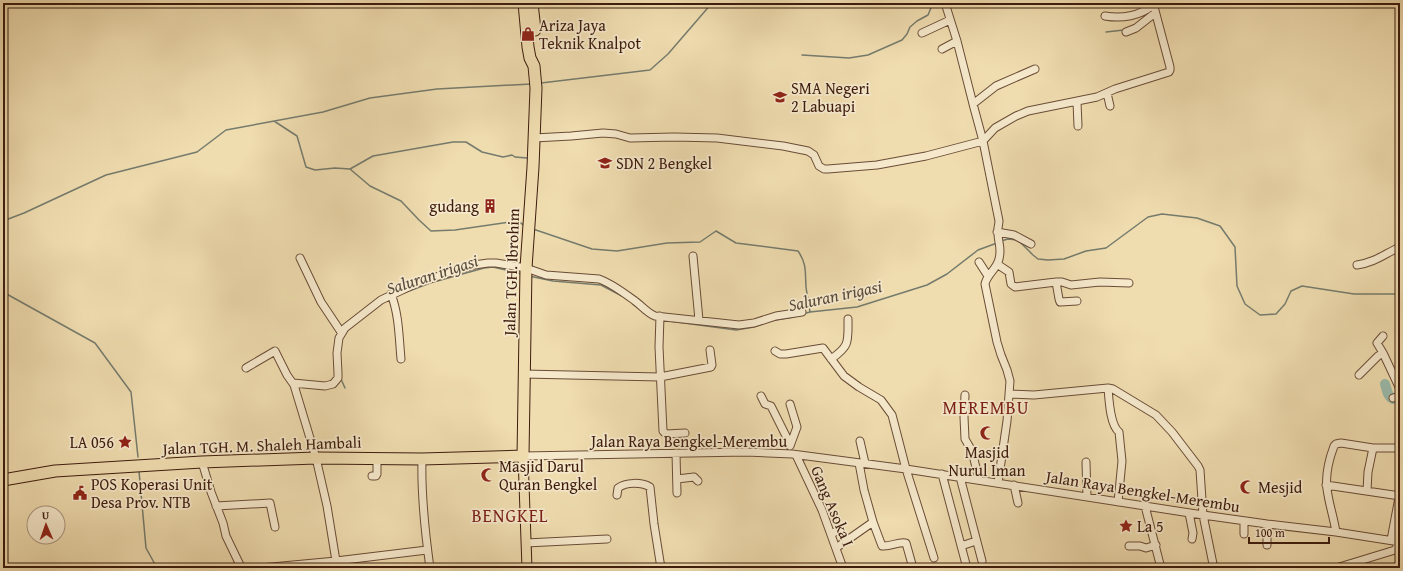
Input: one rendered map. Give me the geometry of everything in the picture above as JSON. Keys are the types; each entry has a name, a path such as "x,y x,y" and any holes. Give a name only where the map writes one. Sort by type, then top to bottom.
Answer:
{"highway":[{"path":"524,3 528,47 530,58 535,70"},
{"path":"532,3 536,58 535,70"},
{"name":"Jalan TGH. Ibrohim","path":"523,456 526,273 534,138 536,88 535,70"},
{"name":"Jalan TGH. M. Shaleh Hambali","path":"3,480 30,474 61,470 202,462 316,458 422,459 523,456"}],"main road":[{"path":"523,456 527,568"}],"street":[{"path":"945,3 957,41 983,141 999,221 998,237 1001,251 997,264 985,281 997,342 1009,376 1009,394 998,483"},
{"path":"1105,16 1117,18 1130,16 1153,7"},
{"path":"1126,32 1136,28 1153,7"},
{"path":"534,138 603,133 616,134 630,138 717,138 783,146 808,151 814,155 819,166 828,170 877,165 919,158 983,141 995,128 1016,116 1044,107 1077,102 1169,72 1170,71 1153,7"},
{"path":"922,33 950,20"},
{"path":"942,49 957,41"},
{"path":"973,104 996,86 1035,69"},
{"path":"1107,93 1110,106"},
{"path":"1077,102 1078,126"},
{"path":"998,237 1014,235 1031,244"},
{"path":"1357,265 1375,260 1400,247"},
{"path":"693,256 699,320"},
{"path":"300,258 321,302 341,332"},
{"path":"980,262 988,276"},
{"path":"294,386 330,386 336,381 338,373 338,347 341,332 381,300 392,297 417,283 480,264 496,263 526,273 592,278 603,281 625,294 651,314 660,318 699,320 739,325 802,312"},
{"path":"997,264 1009,272 1011,284 1015,287 1056,282 1071,285 1100,282 1129,283"},
{"path":"1056,282 1060,302 1077,301"},
{"path":"392,297 399,336 401,359"},
{"path":"660,318 659,348 663,433 685,433"},
{"path":"831,360 847,346 848,319"},
{"path":"1383,336 1378,343 1400,389"},
{"path":"775,351 780,354 786,354 822,348 825,349 831,360 844,376 881,400 889,409 894,421 906,469 934,558"},
{"path":"524,374 660,376 711,367 710,350"},
{"path":"246,368 275,351 286,375 294,386 316,458 327,506 337,564"},
{"path":"1359,375 1383,353"},
{"path":"1009,394 1034,395 1108,388 1113,389 1156,415 1172,432 1200,470 1203,515 1213,564"},
{"path":"1108,388 1108,398 1114,429 1119,432 1122,461 1118,502"},
{"path":"965,395 965,439 972,451 979,480"},
{"name":"Gang Asoka I","path":"761,396 765,404 771,406 822,510 843,568"},
{"path":"790,404 797,427 790,444"},
{"path":"860,441 864,490 873,522 882,546 903,542 906,543 913,568"},
{"path":"1336,532 1326,485 1328,464 1334,446 1336,444 1373,448 1400,448"},
{"path":"1367,491 1368,472 1373,448"},
{"name":"Jalan Raya Bengkel-Merembu","path":"523,456 746,452 794,455 942,474 1189,513 1396,541"},
{"path":"676,453 677,493"},
{"path":"372,476 376,476 377,474 377,458"},
{"path":"422,459 423,498 430,568"},
{"path":"202,462 226,536 242,567 232,568"},
{"path":"1086,462 1087,497"},
{"path":"942,474 967,568"},
{"path":"677,479 694,477 698,480"},
{"path":"960,477 982,562"},
{"path":"617,495 618,488 621,485 644,484 650,487 661,568"},
{"path":"1326,485 1400,495 1396,541 1397,547 1395,550 1336,568"},
{"path":"1014,486 1018,503"},
{"path":"216,506 270,503 275,527"},
{"path":"1145,506 1161,568"},
{"path":"1189,513 1193,533 1192,539"},
{"path":"1244,521 1244,534"},
{"path":"836,548 873,522"},
{"path":"1267,524 1267,545"},
{"path":"831,534 839,530"},
{"path":"526,543 607,539"},
{"path":"961,546 976,541"},
{"path":"1129,546 1140,546 1146,548 1156,545"},
{"path":"261,568 337,564 428,550"}],"waterway":[{"path":"541,83 650,70 668,54 712,3"},
{"path":"802,55 849,58 868,55 902,40 910,27 928,15 933,3"},
{"path":"1157,8 1162,3"},
{"path":"1106,32 1124,30"},
{"path":"3,221 24,213 106,175 197,152 226,130 323,112 370,98 437,89 531,84"},
{"path":"274,121 297,136 306,167 315,170 335,168 350,169 370,186 401,201 431,231 455,230 517,221 524,225"},
{"path":"350,169 373,156 453,142 466,142 482,152 503,157 512,155 515,157 527,158"},
{"name":"Saluran irigasi","path":"1001,241 1008,239 1018,240 1038,259 1064,259 1086,251 1106,248 1148,217 1162,214 1197,218 1220,226 1235,247 1237,286 1245,304 1260,315 1276,314 1285,304 1291,291 1302,286 1354,294 1400,294"},
{"path":"533,229 592,249 617,251 667,243 700,242 716,231 736,243 798,251 804,264 810,312"},
{"name":"Saluran irigasi","path":"803,314 857,307 927,285 947,274 978,250 997,243"},
{"name":"Saluran irigasi","path":"404,293 430,283 484,268 493,267 522,274"},
{"name":"Saluran irigasi","path":"529,276 553,281 601,285 622,296"},
{"path":"3,292 95,343 131,392 138,457"},
{"name":"Saluran irigasi","path":"770,321 794,317"},
{"name":"Saluran irigasi","path":"662,320 736,330 763,324"},
{"name":"Saluran irigasi","path":"341,379 345,388"},
{"path":"1385,384 1391,398 1393,399 1400,397"},
{"path":"139,471 146,548 157,568"}],"place":[{"name":"Ariza Jaya Teknik Knalpot","path":"528,34"},
{"name":"SMA Negeri 2 Labuapi","path":"780,97"},
{"name":"SDN 2 Bengkel","path":"605,163"},
{"name":"gudang","path":"490,206"},
{"name":"Masjid Nurul Iman","path":"987,433"},
{"name":"LA 056","path":"125,442"},
{"name":"Masjid Darul Quran Bengkel","path":"488,475"},
{"name":"Mesjid","path":"1247,487"},
{"name":"POS Koperasi Unit Desa Prov. NTB","path":"80,493"},
{"name":"La 5","path":"1126,526"}],"district":[{"name":"MEREMBU","path":"986,407"},
{"name":"BENGKEL","path":"510,515"}]}
